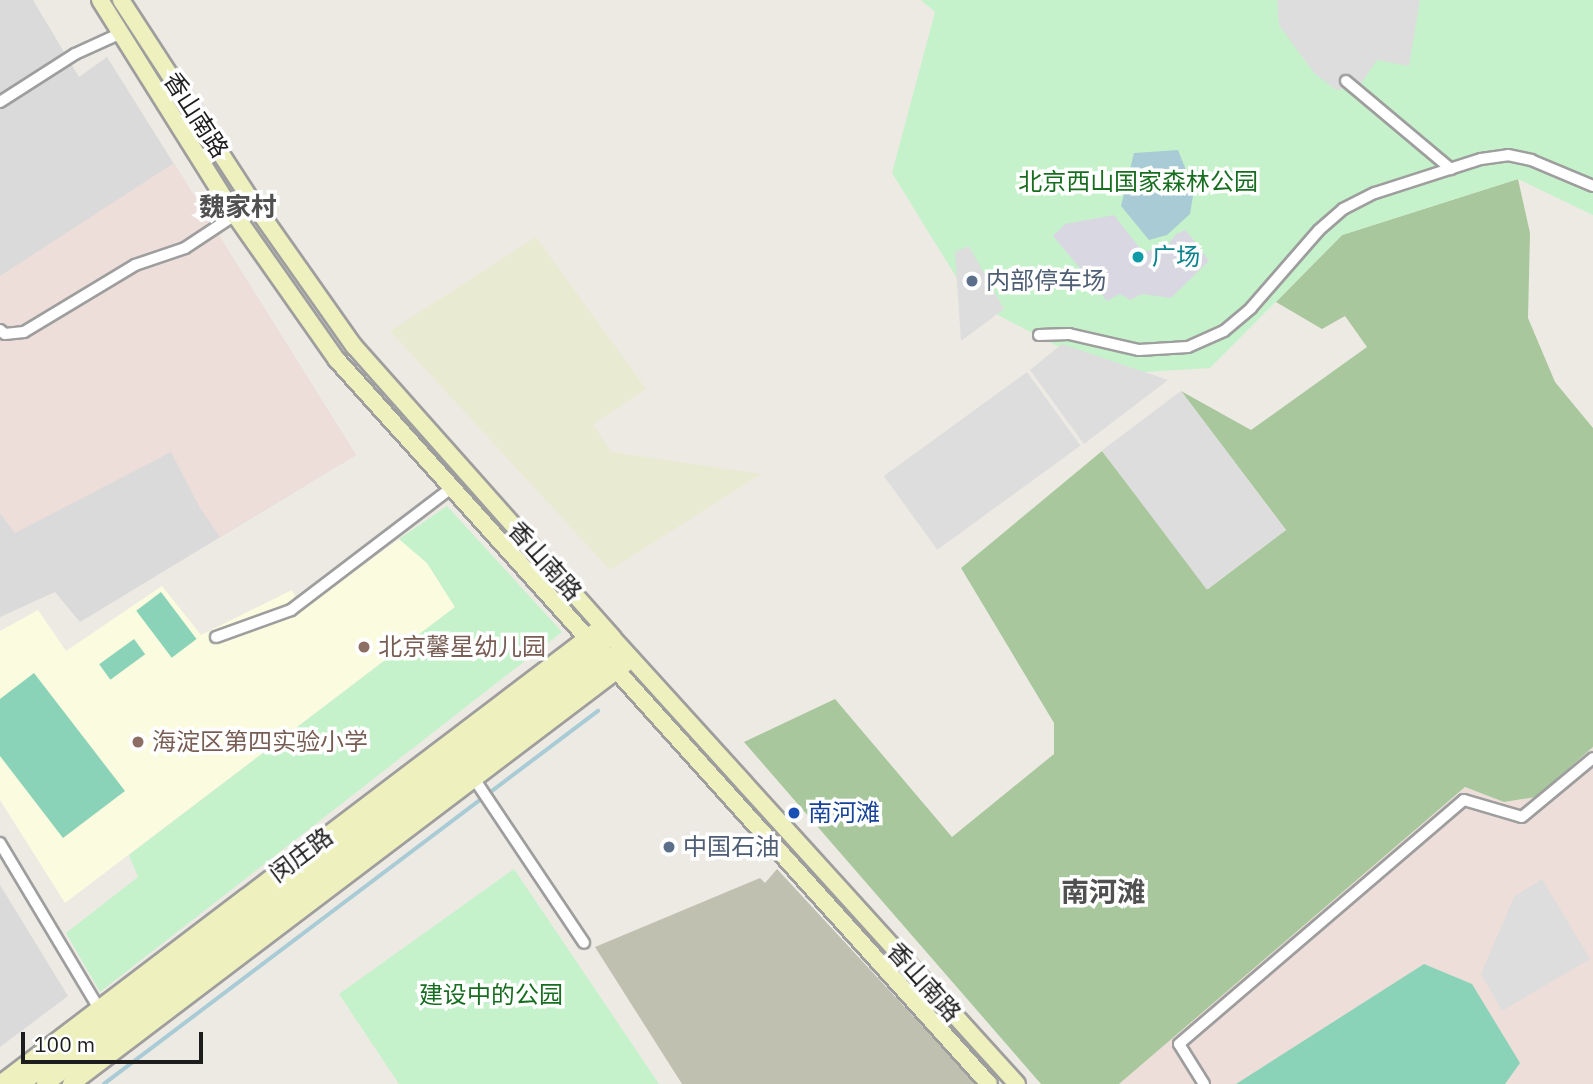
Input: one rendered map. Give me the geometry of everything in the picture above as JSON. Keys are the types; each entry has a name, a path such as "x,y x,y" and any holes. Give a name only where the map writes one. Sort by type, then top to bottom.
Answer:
{"main road":[{"name":"香山南路","path":"100,0 235,215 337,360 989,1084"},
{"name":"香山南路","path":"121,0 253,203 354,346 617,643 1017,1084"},
{"name":"闵庄路","path":"0,1083 102,1014 617,643"},
{"name":"闵庄路","path":"71,1084 470,772 617,643"},
{"name":"闵庄路","path":"45,1084 470,772"},
{"name":"闵庄路","path":"21,1084 102,1014"}],"street":[{"path":"0,102 75,54 121,33"},
{"path":"1346,81 1451,169"},
{"path":"1040,335 1069,334 1139,350 1188,347 1224,331 1251,308 1319,230 1343,209 1375,193 1451,169 1508,155 1531,160 1593,186"},
{"path":"0,330 5,334 24,332 135,265 185,248 253,203"},
{"path":"216,637 291,610 451,488"},
{"path":"1204,1084 1179,1044 1464,800 1522,817 1593,758"},
{"path":"470,772 584,943"},
{"path":"0,843 102,1014"}],"shaded area":[{"path":"0,0 33,0 79,77 107,57 356,455 80,622 55,592 0,617"},
{"path":"1277,0 1420,0 1409,66 1377,60 1358,88 1336,90 1314,73 1279,25"},
{"path":"174,163 356,455 220,537 199,506 171,452 15,533 0,513 0,276"},
{"name":"广场","path":"1114,215 1143,252 1167,246 1176,234 1186,230 1209,261 1171,298 1142,294 1130,300 1120,294 1107,301 1053,236 1065,224"},
{"path":"536,237 646,389 593,424 611,452 761,474 610,570 390,331"},
{"name":"内部停车场","path":"969,246 1004,309 961,341 955,252"},
{"path":"1062,344 1168,380 1084,444 1030,370"},
{"path":"1027,372 1080,446 937,550 884,476"},
{"path":"1181,391 1286,530 1207,590 1102,451"},
{"name":"海淀区第四实验小学","path":"399,539 427,563 455,607 65,903 0,800 0,631 38,610 66,651 162,586 201,635 292,590 302,610"},
{"path":"1593,747 1593,1084 1119,1084 1465,787 1504,802 1536,797"},
{"path":"777,869 976,1084 682,1084 595,947 760,878 765,883"},
{"path":"1542,879 1590,959 1502,1011 1481,974 1514,897"},
{"path":"0,885 68,996 0,1047"}],"green space":[{"name":"北京西山国家森林公园","path":"921,0 1593,0 1593,215 1518,179 1342,235 1210,368 1111,374 971,301 892,173 935,12"},
{"path":"1518,179 1530,233 1528,318 1555,382 1593,428 1593,747 1536,797 1504,802 1465,787 1119,1084 1041,1084 744,742 835,699 952,837 1054,754 1054,723 961,568 1102,451 1208,589 1286,530 1181,391 1251,430 1367,347 1345,316 1322,329 1276,302 1342,235"},
{"path":"447,506 562,632 100,992 66,933 138,877 129,855 455,607 427,563 399,539"},
{"path":"161,592 197,639 172,658 136,611"},
{"path":"134,639 145,654 110,680 99,664"},
{"path":"34,673 125,791 63,838 0,756 0,699"},
{"name":"建设中的公园","path":"514,869 659,1084 399,1084 339,994"},
{"path":"1424,964 1472,984 1520,1063 1505,1084 1236,1084"}],"water":[{"path":"1178,150 1194,190 1190,214 1167,235 1149,240 1121,206 1134,153"}],"waterway":[{"path":"104,1084 598,711"}],"place":[{"name":"广场","path":"1138,257"},
{"name":"内部停车场","path":"972,281"},
{"name":"北京馨星幼儿园","path":"364,647"},
{"name":"海淀区第四实验小学","path":"138,742"},
{"name":"南河滩","path":"794,813"},
{"name":"中国石油","path":"669,847"}],"district":[{"name":"魏家村","path":"238,207"},
{"name":"南河滩","path":"1103,892"}]}
